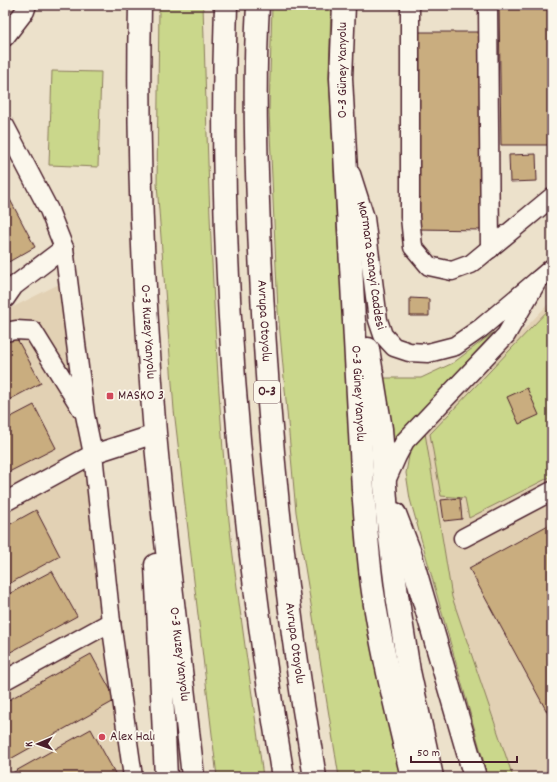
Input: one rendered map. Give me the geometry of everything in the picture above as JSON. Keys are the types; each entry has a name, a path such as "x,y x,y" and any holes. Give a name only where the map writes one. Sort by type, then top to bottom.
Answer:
{"main road":[{"name":"O-3 Kuzey Yanyolu","path":"140,5 138,87 144,262 155,434 193,777"},
{"name":"O-3","path":"226,5 225,78 227,232 236,396 246,511 264,655 283,777"},
{"name":"Avrupa Otoyolu","path":"258,5 257,168 269,415 282,549 295,651 315,777"},
{"name":"O-3 Güney Yanyolu","path":"344,5 340,78 363,489 373,593 387,670 412,777"},
{"path":"353,296 367,345 381,429 386,514 409,671 432,777"},
{"path":"155,434 155,530 166,777"},
{"path":"384,486 410,553 475,777"}],"street":[{"path":"5,37 25,11 26,5"},
{"path":"410,5 410,209 413,248 429,266 452,271 471,264 552,197"},
{"path":"488,5 490,249"},
{"path":"5,126 49,210 64,248 85,415 93,454 111,622 133,777"},
{"name":"Marmara Sanayi Caddesi","path":"345,156 365,218 378,320 383,335 394,347 409,352 428,354 455,346 481,328 552,268"},
{"path":"5,299 14,286 64,248"},
{"name":"Marmara Sanayi Caddesi","path":"384,486 396,456 405,441 506,335 538,280"},
{"path":"5,332 16,330 33,331 85,415"},
{"path":"5,502 93,454 155,434"},
{"path":"463,538 552,491"},
{"path":"5,680 111,622"}],"shaded area":[{"path":"71,278 139,777 5,777 5,311"},
{"path":"552,300 552,777 513,777 452,597 425,433"}],"green space":[{"path":"159,5 203,5 218,384 228,511 263,777 217,777 174,410 157,184"},
{"path":"272,5 331,5 329,74 337,230 351,429 402,777 339,777 296,512 278,311 269,111"},
{"path":"52,71 101,72 98,167 49,165"},
{"path":"552,306 552,476 469,518 465,498 441,496 430,434"},
{"path":"494,332 391,444 380,378 421,378 453,363"},
{"path":"425,433 452,597 513,777 488,777 410,499 406,473 410,450"}],"building":[{"path":"499,5 552,5 552,145 501,145"},
{"path":"416,32 481,32 483,230 417,229"},
{"path":"536,154 537,181 510,182 509,155"},
{"path":"5,190 35,247 5,264"},
{"path":"410,298 429,299 429,316 410,316"},
{"path":"16,337 41,383 5,402 5,343"},
{"path":"527,388 539,415 519,424 507,397"},
{"path":"34,405 56,448 5,474 5,420"},
{"path":"460,498 462,519 444,521 441,500"},
{"path":"36,510 60,556 5,586 5,527"},
{"path":"552,523 552,721 469,568"},
{"path":"52,571 77,616 5,655 5,596"},
{"path":"91,654 116,700 5,762 5,702"},
{"path":"91,729 116,775 112,777 5,777"}],"place":[{"name":"MASKO 3","path":"110,396"},
{"name":"Alex Halı","path":"102,737"}]}
